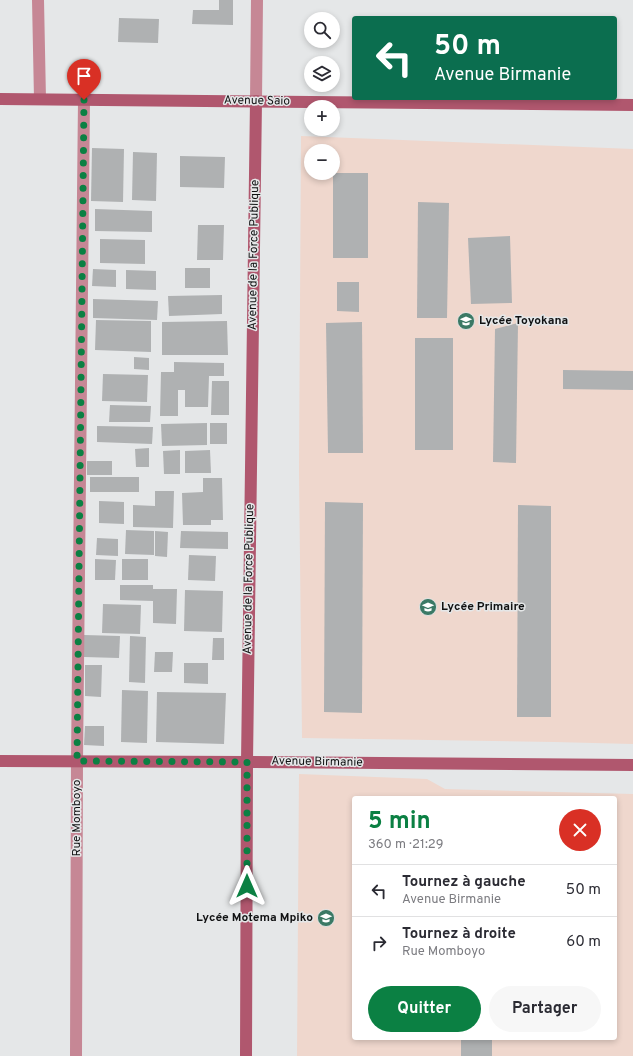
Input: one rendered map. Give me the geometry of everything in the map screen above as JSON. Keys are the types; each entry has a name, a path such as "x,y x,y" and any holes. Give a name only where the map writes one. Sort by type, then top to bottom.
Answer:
{"street":[{"path":"38,0 40,99"},
{"path":"256,101 257,0"},
{"name":"Avenue Saio","path":"0,99 633,105"},
{"name":"Rue Momboyo","path":"76,1056 77,761 84,100"},
{"name":"Avenue de la Force Publique","path":"246,1056 247,762 256,101"},
{"name":"Avenue Birmanie","path":"0,761 633,765"}],"shaded area":[{"path":"301,136 633,149 633,744 302,738 299,470"},
{"name":"Lycée Motema Mpiko","path":"299,774 427,779 445,789 633,794 633,1056 297,1056"}],"building":[{"path":"219,0 233,0 233,25 192,24 193,10 219,10"},
{"path":"119,18 159,19 158,43 118,42"},
{"path":"92,148 124,149 123,202 91,201"},
{"path":"133,152 157,153 156,201 132,200"},
{"path":"180,156 225,157 224,188 180,187"},
{"path":"340,173 368,173 368,258 333,258 333,180 340,180"},
{"path":"418,202 449,203 447,318 417,318"},
{"path":"95,209 152,211 152,232 95,231"},
{"path":"198,225 224,225 223,260 197,260"},
{"path":"510,236 512,303 471,304 468,238"},
{"path":"100,239 145,240 145,264 100,263"},
{"path":"185,268 210,268 210,288 185,288"},
{"path":"93,269 116,270 116,287 92,286"},
{"path":"126,270 156,271 156,290 126,289"},
{"path":"337,282 359,282 359,312 337,311"},
{"path":"222,295 222,314 169,316 168,296"},
{"path":"93,299 158,301 157,320 93,318"},
{"path":"96,320 151,321 151,352 95,350"},
{"path":"227,321 228,355 162,355 162,322"},
{"path":"362,322 363,453 328,453 326,323"},
{"path":"518,323 516,463 493,462 495,329"},
{"path":"415,338 453,338 453,450 415,450"},
{"path":"134,357 149,358 149,370 134,369"},
{"path":"174,362 224,363 224,376 209,376 208,407 185,407 185,390 178,390 178,416 160,416 161,372 174,372"},
{"path":"563,370 633,371 633,390 563,389"},
{"path":"103,374 148,375 147,402 102,401"},
{"path":"212,381 229,381 229,415 211,415"},
{"path":"110,405 151,406 150,422 109,422"},
{"path":"207,423 207,445 162,446 161,424"},
{"path":"210,423 227,423 227,444 210,444"},
{"path":"97,426 153,427 152,444 97,442"},
{"path":"149,448 149,467 136,467 135,449"},
{"path":"180,450 180,474 164,474 163,451"},
{"path":"210,450 211,473 185,473 185,451"},
{"path":"87,461 112,461 112,475 87,475"},
{"path":"90,477 139,477 139,492 90,492"},
{"path":"203,478 222,478 223,520 211,520 211,525 183,525 182,493 203,492"},
{"path":"155,491 174,491 173,528 133,527 133,505 155,506"},
{"path":"99,501 124,502 124,524 99,523"},
{"path":"325,502 363,503 362,713 324,712"},
{"path":"518,505 551,506 551,717 517,717"},
{"path":"126,530 154,531 154,555 125,554"},
{"path":"155,531 168,532 167,557 155,556"},
{"path":"181,531 228,532 228,549 180,548"},
{"path":"97,538 118,539 118,556 96,555"},
{"path":"189,555 216,556 215,581 188,580"},
{"path":"95,559 116,560 115,580 95,580"},
{"path":"122,559 148,559 148,580 122,580"},
{"path":"120,585 153,585 153,601 120,600"},
{"path":"153,589 177,589 176,624 153,623"},
{"path":"185,590 223,591 222,632 184,631"},
{"path":"103,604 141,605 140,634 102,633"},
{"path":"84,635 120,636 119,658 84,657"},
{"path":"130,636 146,637 145,683 129,682"},
{"path":"213,638 224,638 224,660 212,660"},
{"path":"155,652 173,652 172,672 154,672"},
{"path":"184,663 208,663 208,684 184,683"},
{"path":"85,665 102,665 101,697 85,696"},
{"path":"122,690 148,691 147,743 121,742"},
{"path":"157,692 226,693 224,744 156,742"},
{"path":"85,726 104,726 104,746 84,745"},
{"path":"461,1040 492,1040 492,1056 461,1056"}],"place":[{"name":"Lycée Toyokana","path":"466,321"},
{"name":"Lycée Primaire","path":"428,607"},
{"name":"Lycée Motema Mpiko","path":"326,918"}],"route":[{"path":"84,100 77,761 247,762 247,886"}]}
